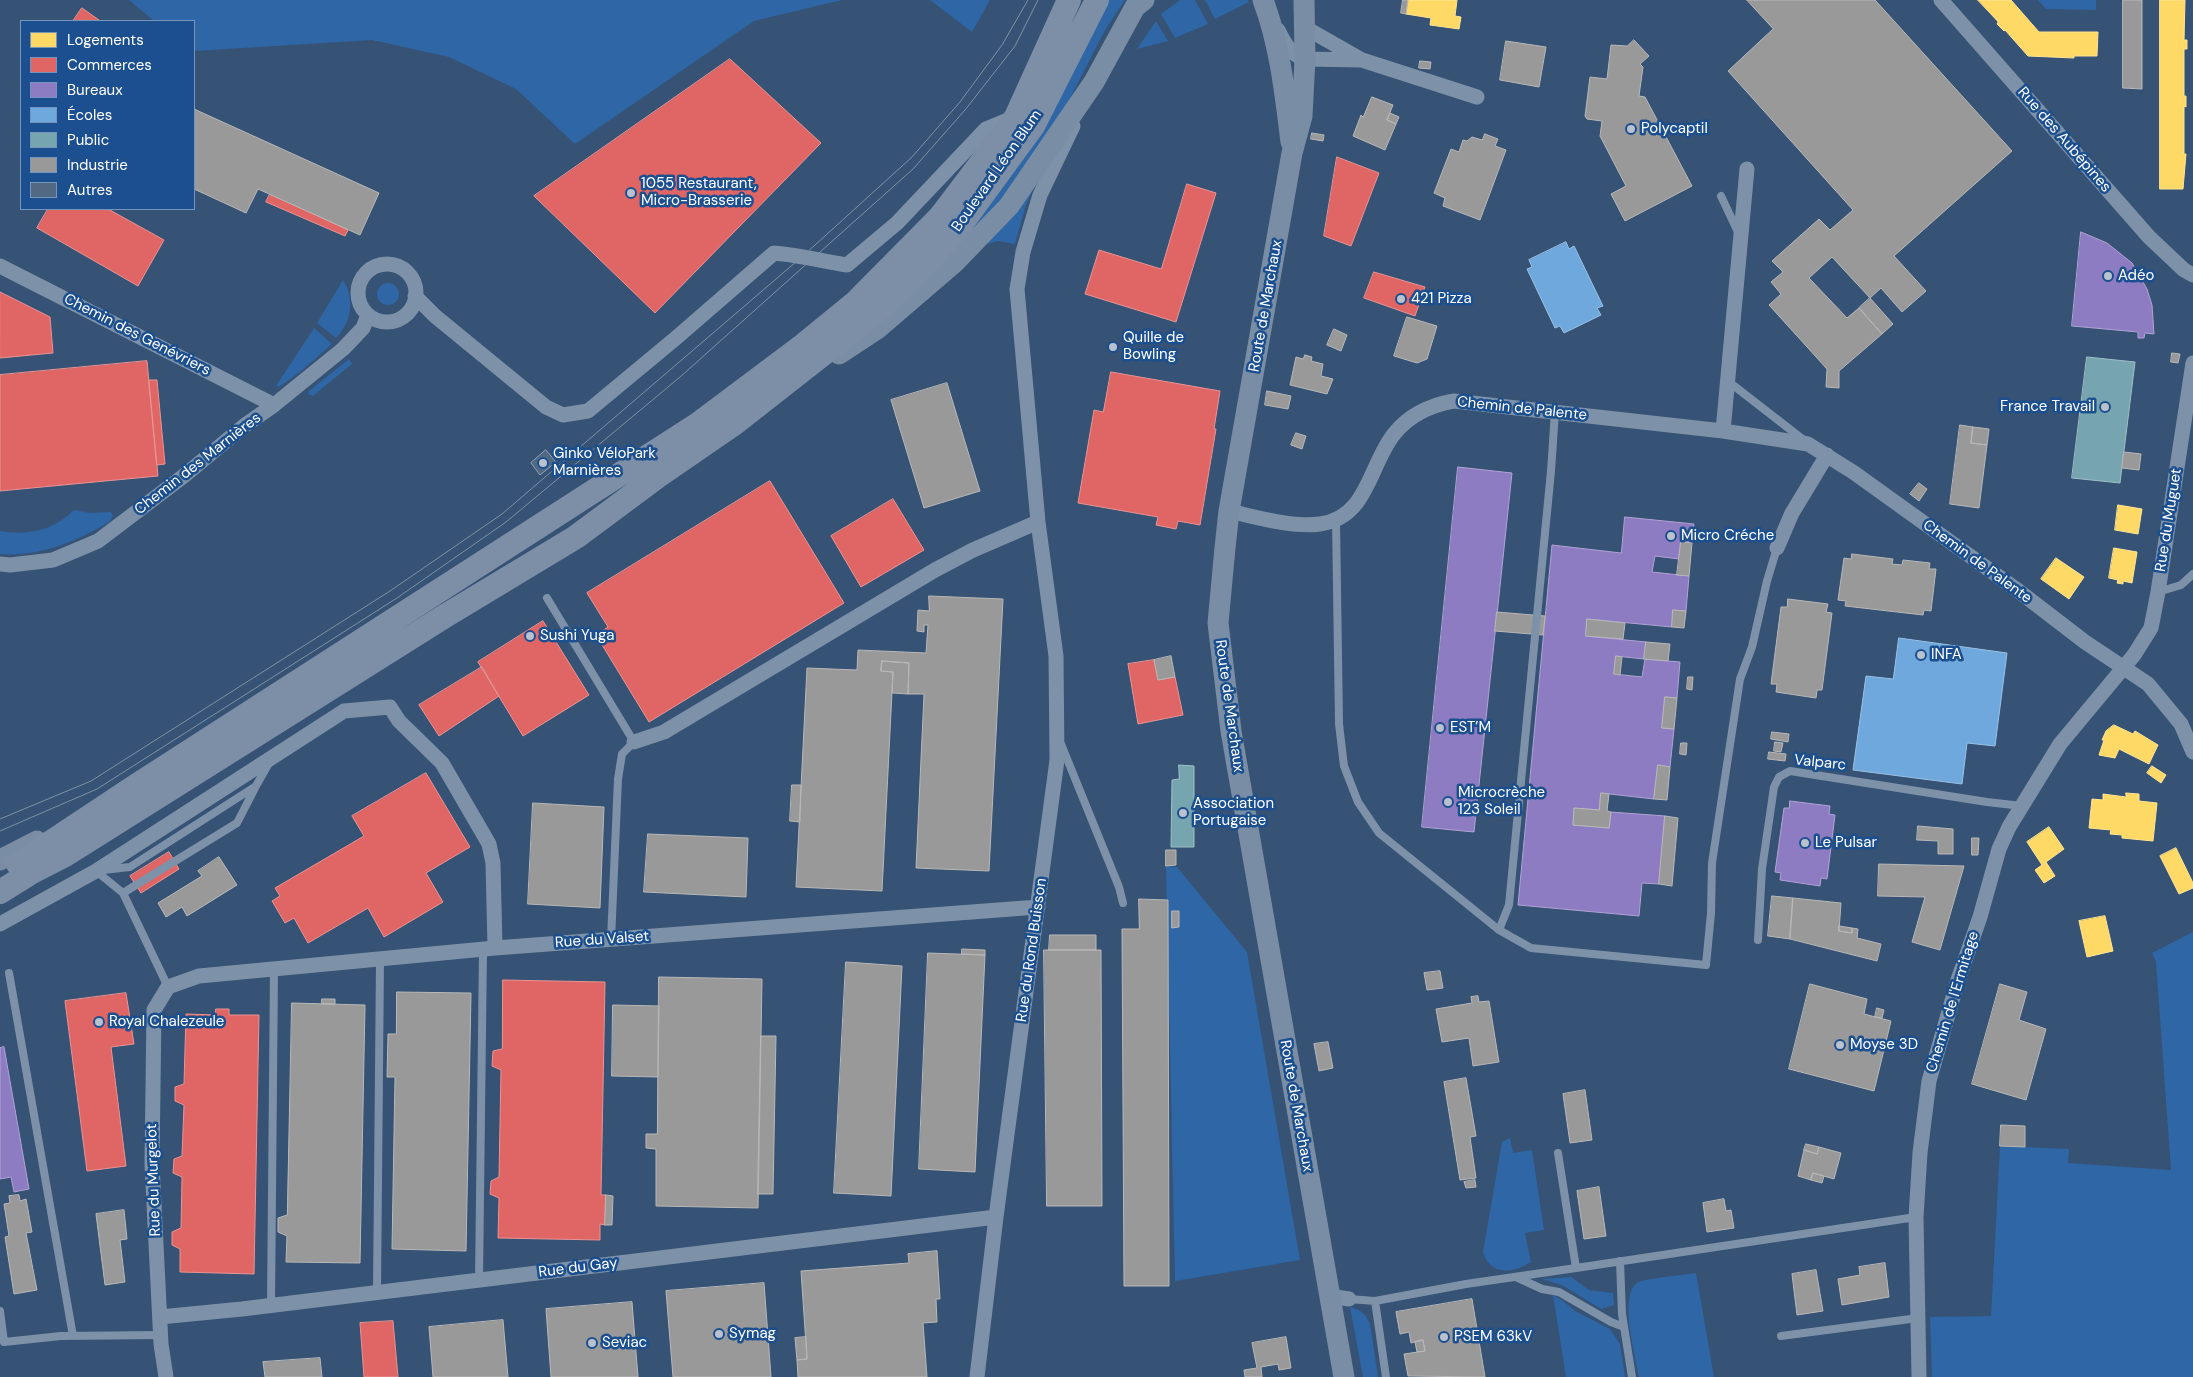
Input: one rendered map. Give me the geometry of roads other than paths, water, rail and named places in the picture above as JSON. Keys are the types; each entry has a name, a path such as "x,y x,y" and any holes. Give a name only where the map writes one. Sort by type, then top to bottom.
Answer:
{"main road":[{"path":"0,876 690,430 802,346 856,302 940,217 1016,117 1069,0"},
{"name":"Boulevard Léon Blum","path":"1016,117 1046,71 1084,0"},
{"name":"Boulevard Léon Blum","path":"65,855 436,621 576,537 658,476 735,423 869,318 911,280 957,230 1033,126 1097,0"},
{"path":"735,423 877,329 955,262 1009,206 1094,82 1135,7 1144,0"},
{"name":"Route de Marchaux","path":"1304,0 1305,59 1302,116 1292,153 1229,511 1218,623 1231,731 1339,1297 1344,1377"},
{"name":"Route de Marchaux","path":"1266,6 1282,72 1292,153"},
{"path":"0,860 134,788"},
{"path":"0,892 32,872 65,855"},
{"path":"0,902 37,879 65,855"}],"street":[{"name":"Rue des Aubépines","path":"1941,0 2149,238 2184,270 2193,275"},
{"path":"1266,6 1288,49 1296,56 1305,59 1362,60"},
{"path":"1304,27 1362,60 1477,97"},
{"name":"Rue du Rond Buisson","path":"977,1377 996,1217 1057,760 1056,656 1038,522 1017,288 1028,235 1040,195 1094,82"},
{"path":"415,296 408,311 396,320 382,321 368,315 359,301 359,284 363,276 377,266 385,264 401,268 412,280 415,296 435,316 546,407 562,415 588,410 676,338 774,253 804,255 812,260 848,265 897,222 986,129 1016,117"},
{"path":"1723,431 1729,382 1747,169"},
{"name":"Chemin des Genévriers","path":"0,266 274,405"},
{"name":"Chemin des Marnières","path":"0,564 10,565 53,560 98,541 185,475 244,426 274,405 343,349 363,328 368,315"},
{"name":"Rue du Muguet","path":"2124,668 2151,628 2193,363"},
{"name":"Chemin de Palente","path":"1229,511 1301,525 1318,525 1336,520 1353,507 1367,489 1383,451 1394,434 1408,419 1430,408 1454,401 1723,431 1808,444 1827,454 2148,684 2181,724 2193,752"},
{"path":"1777,548 1792,513 1827,454"},
{"path":"634,742 664,732 935,570 973,550 1038,522"},
{"name":"Chemin de l'Ermitage","path":"1919,1377 1916,1217 1920,1153 1929,1081 1958,980 1980,917 1999,849 2009,827 2060,744 2124,668"},
{"path":"0,924 96,871 344,711 390,706 399,721 442,763 489,844 493,863 489,949"},
{"name":"Rue du Valset","path":"168,987 199,976 380,959 1038,907"},
{"name":"Rue du Murgelot","path":"166,1377 161,1335 152,1164 154,1010 168,987"},
{"name":"Rue du Gay","path":"160,1317 996,1217"}],"lane":[{"path":"1721,196 1741,239"},
{"path":"1729,382 1808,444"},
{"path":"1499,930 1509,904 1551,471 1555,412"},
{"path":"1336,520 1340,724 1344,766 1358,802 1379,833 1499,930 1531,948 1706,965 1712,914 1712,863 1740,680 1752,648 1767,581 1777,548"},
{"path":"2158,592 2180,585 2193,574"},
{"path":"547,598 634,742 622,754 618,779 611,940"},
{"path":"1056,734 1119,887 1123,903"},
{"path":"123,893 237,823 272,757"},
{"name":"Valparc","path":"1758,940 1762,869 1774,787 1779,777 1790,771 2022,806"},
{"path":"96,871 130,867 256,786"},
{"path":"96,871 123,893 168,987"},
{"path":"478,1280 489,949"},
{"path":"377,1292 380,959"},
{"path":"271,1305 274,969"},
{"path":"9,973 73,1336"},
{"path":"1558,1153 1576,1268"},
{"path":"1339,1297 1375,1300 1515,1277 1916,1217"},
{"path":"1620,1261 1624,1327 1632,1377"},
{"path":"1515,1277 1542,1288 1559,1292 1611,1322 1624,1327"},
{"path":"1375,1300 1386,1377"},
{"path":"0,1311 4,1342 73,1336 161,1335"},
{"path":"1781,1336 1918,1318"}],"tram line":[{"path":"0,819 91,781 390,591 502,514 804,255 912,157 960,102 1002,45 1028,0"},
{"path":"0,831 97,789 397,598 506,522 680,377 913,169 965,110 1015,46 1038,0"}],"place":[{"name":"Polycaptil","path":"1631,129"},
{"name":"1055 Restaurant, Micro-Brasserie","path":"631,193"},
{"name":"Adéo","path":"2108,276"},
{"name":"421 Pizza","path":"1401,299"},
{"name":"Quille de Bowling","path":"1113,347"},
{"name":"France Travail","path":"2105,407"},
{"name":"Ginko VéloPark Marnières","path":"543,463"},
{"name":"Micro Créche","path":"1671,536"},
{"name":"Sushi Yuga","path":"530,636"},
{"name":"INFA","path":"1921,655"},
{"name":"EST’M","path":"1440,728"},
{"name":"Microcrèche 123 Soleil","path":"1448,802"},
{"name":"Association Portugaise","path":"1183,813"},
{"name":"Le Pulsar","path":"1805,843"},
{"name":"Royal Chalezeule","path":"99,1022"},
{"name":"Moyse 3D","path":"1840,1045"},
{"name":"Symag","path":"719,1334"},
{"name":"PSEM 63kV","path":"1444,1337"},
{"name":"Seviac","path":"592,1343"}]}
